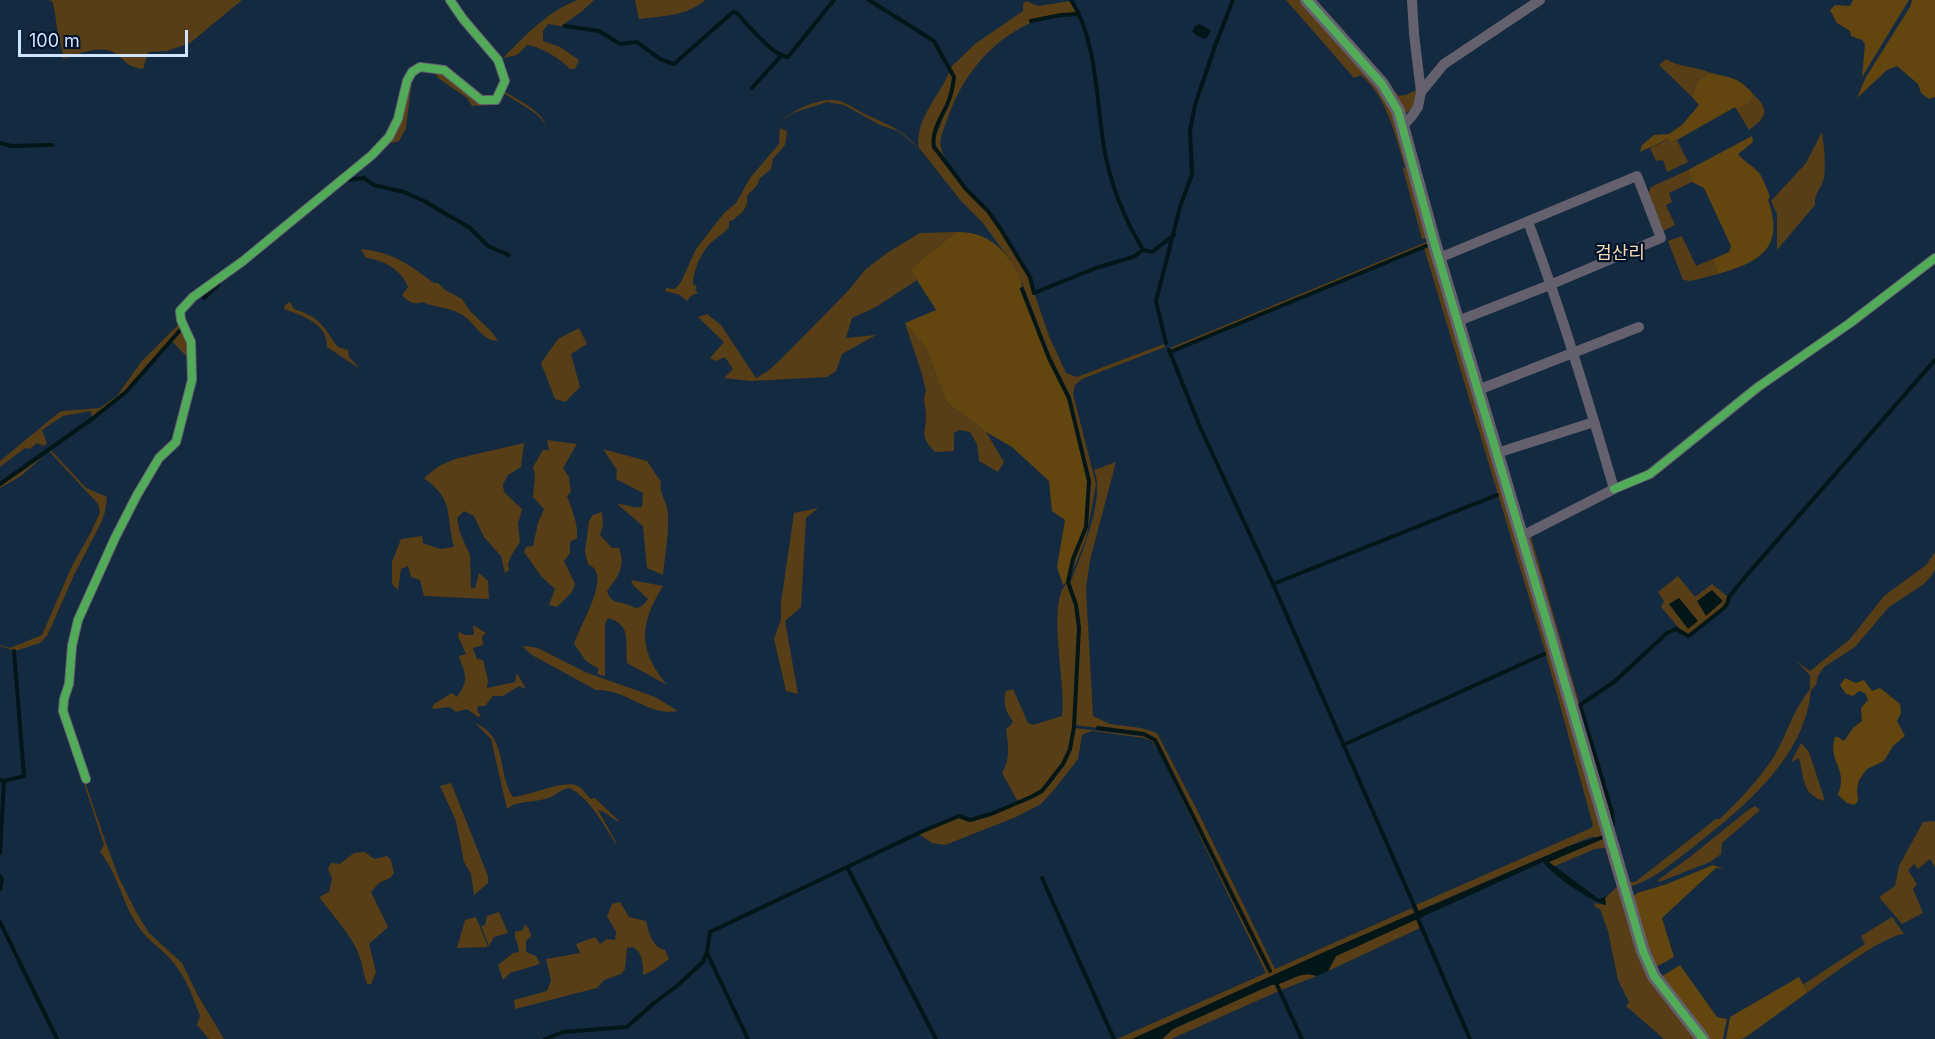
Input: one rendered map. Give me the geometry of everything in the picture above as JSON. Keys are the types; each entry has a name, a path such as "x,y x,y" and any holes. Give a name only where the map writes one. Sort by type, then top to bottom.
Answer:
{"street":[{"path":"86,779 63,711 69,684 72,646 78,620 128,512 159,458 176,442 192,380 191,342 181,321 180,311 193,297 243,261 372,155 389,136 398,119 403,93 412,72 420,67 444,70 481,100 496,100 505,81 498,60 450,0"},
{"path":"1307,0 1383,84 1394,101 1643,951 1654,976 1703,1039"},
{"path":"1403,126 1418,106 1421,92 1412,0"},
{"path":"1421,92 1444,64 1540,0"},
{"path":"1439,258 1637,176 1660,238 1458,321"},
{"path":"1528,222 1552,284 1614,489"},
{"path":"1522,536 1614,489 1650,474 1758,387 1850,323 1935,258"},
{"path":"1478,390 1639,327"},
{"path":"1497,453 1594,422"}],"shaded area":[{"path":"48,0 242,0 190,43 167,51 148,52 143,69 130,65 115,53 103,49 63,59 52,1"},
{"path":"578,0 594,0 561,26 548,24 543,31 543,41 560,47 579,60 575,69 570,69 544,51 527,45 517,55 503,58 547,17"},
{"path":"635,0 705,0 682,12 639,19"},
{"path":"1286,0 1303,0 1387,95 1427,238 1422,239 1403,169 1405,167 1389,117 1378,95 1361,75 1354,78"},
{"path":"1315,0 1399,96 1416,90 1415,101 1410,110 1404,114 1398,97"},
{"path":"1853,0 1909,0 1862,77 1865,44 1862,40 1851,36 1850,31 1837,23 1830,10 1835,5 1850,6"},
{"path":"1912,0 1935,0 1935,97 1929,99 1921,93 1918,84 1897,66 1887,70 1857,98 1866,77 1910,7"},
{"path":"1026,1 1038,6 1070,1 1078,13 1063,13 1029,20 1030,23 1001,41 978,63 953,104 941,137 943,154 954,172 935,146 934,141 954,88 955,77 950,68 975,44 1023,11 1023,4"},
{"path":"1199,24 1211,30 1206,39 1197,36 1192,31"},
{"path":"1666,59 1711,73 1698,80 1692,97 1659,65"},
{"path":"435,69 481,101 504,91 533,109 546,124 535,113 505,94 495,105 472,106 467,98 438,78 435,72 422,72 414,78 417,70"},
{"path":"950,70 953,80 952,89 935,127 933,147 965,190 988,212 1018,256 1029,278 1049,336 1066,373 1077,377 1164,344 1165,347 1082,379 1075,385 1073,394 1096,484 1086,539 1068,582 1073,560 1087,527 1090,481 1069,398 1049,358 1021,280 1009,259 983,223 961,201 920,149 898,131 880,125 844,105 827,102 793,113 817,102 840,101 896,129 919,148 920,127"},
{"path":"1711,73 1734,79 1743,84 1753,94 1750,102 1737,110 1735,107 1677,140 1671,142 1668,139 1640,152 1642,145 1654,135 1669,134 1682,125 1699,105 1692,97 1698,80"},
{"path":"412,82 406,128 399,141 391,143 387,140"},
{"path":"1753,94 1762,105 1764,114 1759,122 1749,130 1737,110 1749,102"},
{"path":"780,128 787,131 785,145 773,159 771,169 759,179 758,184 747,196 744,210 729,221 729,227 709,244 699,260 693,281 698,293 687,301 680,295 665,291 666,288 675,289 681,282 696,249 724,213 736,203 750,178 779,144"},
{"path":"1822,132 1825,171 1815,205 1777,250 1777,214 1771,201 1806,163"},
{"path":"1752,136 1753,142 1738,154 1760,174 1769,194 1773,230 1771,241 1766,250 1757,258 1718,274 1713,259 1729,252 1731,246 1704,188 1692,182 1688,170"},
{"path":"1669,139 1672,142 1677,140 1688,162 1667,172 1663,160 1656,161 1650,148"},
{"path":"1688,170 1692,182 1669,193 1672,202 1666,205 1675,225 1663,231 1648,194 1651,187"},
{"path":"956,232 910,269 917,280 876,307 852,318 846,338 876,335 842,354 836,371 827,377 751,381 724,378 733,369 725,357 716,361 710,358 724,342 698,317 707,314 721,325 756,378 780,360 848,291 866,269 887,253 920,233"},
{"path":"956,232 975,234 991,241 1010,260 1020,279 1048,359 1068,398 1088,481 1085,526 1072,559 1067,582 1063,585 1057,567 1065,520 1052,511 1049,481 1012,447 986,432 946,402 926,348 905,323 936,310 910,269"},
{"path":"1682,236 1696,266 1713,259 1718,274 1691,281 1683,280 1668,241"},
{"path":"1429,241 1641,953 1700,1039 1664,1039 1626,1006 1629,1002 1618,980 1608,931 1600,909 1596,908 1594,903 1606,905 1605,898 1617,887 1605,848 1595,849 1552,867 1548,862 1605,838 1591,837 1418,911 1416,905 1591,828 1593,825 1545,651 1424,248 1428,245 1171,351 1170,348"},
{"path":"361,249 383,253 400,260 462,299 498,341 488,338 459,313 422,302 409,301 402,295 408,287 397,271 379,261 366,258"},
{"path":"290,302 294,309 316,319 338,347 348,350 349,357 360,369 327,347 326,339 319,326 284,309 285,305"},
{"path":"905,323 926,348 946,402 986,432 1004,462 998,472 979,461 977,444 970,432 959,430 954,433 954,451 935,452 927,442 924,434 926,391"},
{"path":"179,324 181,327 125,391 92,418 91,411 63,416 42,430 47,443 44,446 37,443 30,449 25,448 0,467 0,461 57,414 62,411 100,408 117,396 141,362"},
{"path":"183,328 184,330 188,358 171,340"},
{"path":"579,328 587,344 571,354 580,387 565,402 555,399 541,363 558,339"},
{"path":"547,440 577,444 563,468 569,477 571,492 567,496 577,532 577,538 570,542 570,553 564,561 575,584 572,592 557,607 549,605 555,589 541,576 524,552 526,547 533,546 544,509 533,497 535,476 533,467 543,450 549,450"},
{"path":"524,443 521,467 508,475 503,484 504,492 522,509 518,524 520,542 511,556 508,564 509,570 505,573 501,556 484,537 474,516 464,511 457,518 460,533 470,555 471,588 475,588 479,573 488,581 489,599 424,596 420,580 411,577 408,566 401,569 398,590 392,584 392,562 401,539 422,536 423,543 440,549 454,547 445,501 434,486 424,478 439,466 455,459"},
{"path":"50,449 86,488 107,497 105,512 47,636 40,643 15,651 0,645 10,648 42,635 71,568 100,512 98,504 49,451 21,476 0,488 0,485"},
{"path":"603,449 647,461 661,482 660,486 668,514 663,575 647,568 643,526 617,504 642,507 643,493 616,479 617,470"},
{"path":"1116,462 1090,560 1086,588 1093,716 1110,724 1141,728 1157,733 1275,969 1412,908 1414,913 1132,1039 1117,1039 1266,973 1152,741 1092,731 1082,735 1078,759 1041,804 1016,817 945,845 932,843 919,834 959,817 976,819 987,816 1037,795 1048,786 1059,771 1075,728 1148,737 1155,741 1160,749 1270,971 1156,740 1144,734 1075,725 1080,628 1077,605 1068,583 1071,581 1080,557 1095,510 1097,481 1094,470"},
{"path":"818,508 806,518 801,607 785,621 798,694 786,691 774,639 781,619 781,603 794,513"},
{"path":"602,512 603,525 600,535 612,548 619,548 622,560 617,576 607,591 610,598 638,608 648,599 633,585 631,580 663,586 649,613 645,637 651,660 667,685 627,663 626,635 616,621 608,618 605,624 605,676 597,674 599,669 586,661 574,644 597,586 595,570 588,564 585,552 589,521 593,515"},
{"path":"1527,535 1531,537 1611,813 1628,882 1635,882 1716,819 1720,819 1763,772 1775,755 1795,713 1810,689 1810,675 1796,661 1810,671 1850,639 1884,596 1926,565 1935,552 1935,570 1924,584 1889,607 1855,647 1824,667 1818,676 1816,685 1811,690 1806,715 1797,738 1768,780 1712,833 1669,866 1644,881 1626,888"},
{"path":"1678,576 1695,597 1712,584 1728,597 1716,614 1688,634 1679,628 1661,607 1664,601 1658,592"},
{"path":"1067,583 1078,622 1072,732 1061,765 1051,779 1037,792 1018,802 1002,773 1008,757 1006,729 1013,721 1005,707 1006,691 1013,689 1028,723 1033,725 1062,716 1058,607 1061,593"},
{"path":"1712,590 1723,601 1706,616 1697,601"},
{"path":"1679,598 1698,621 1688,629 1669,604"},
{"path":"473,625 486,633 482,637 483,645 473,648 477,659 483,660 488,680 487,688 515,682 517,673 526,689 519,686 503,696 493,696 485,706 478,706 477,710 481,716 478,717 467,709 456,712 450,707 432,709 434,704 452,693 457,697 464,686 465,677 459,656 466,654 458,636 459,632 474,635"},
{"path":"523,647 538,648 585,672 655,697 678,711 657,710 617,693 596,690 532,655"},
{"path":"1845,678 1856,683 1864,680 1872,691 1880,688 1900,704 1901,713 1897,721 1905,736 1893,746 1884,761 1867,769 1859,780 1858,801 1854,805 1847,803 1838,795 1841,778 1833,746 1835,737 1844,741 1853,728 1862,721 1861,708 1868,700 1865,693 1859,691 1853,696 1846,694 1840,685"},
{"path":"61,712 119,878 149,933 182,963 197,994 224,1039 209,1039 197,1025 200,1016 184,977 172,961 138,926 100,852 104,845"},
{"path":"475,723 493,737 508,788 513,797 556,786 572,784 578,786 591,799 595,798 620,822 598,810 617,844 590,806 570,788 543,800 516,804 507,809 491,739"},
{"path":"1801,743 1809,752 1825,801 1812,795 1808,790 1803,779 1799,758 1791,762"},
{"path":"451,783 488,876 488,883 474,895 471,874 464,862 456,821 440,786"},
{"path":"1755,806 1760,810 1722,843 1721,854 1710,862 1659,882 1658,880"},
{"path":"1935,821 1935,867 1930,859 1918,869 1914,864 1908,870 1917,884 1913,889 1923,913 1902,924 1879,897 1895,886 1899,866 1923,822"},
{"path":"1604,835 1605,838 1549,862 1599,899 1607,896 1606,905 1572,887 1543,862 1336,956 1328,971 1317,976 1303,975 1271,985 1173,1029 1162,1039 1132,1039 1324,952 1569,846"},
{"path":"365,852 374,859 387,856 391,860 394,873 390,878 379,883 371,892 388,927 369,944 376,972 371,984 367,984 354,944 319,897 329,892 332,878 328,869 331,863 340,864 354,853"},
{"path":"1713,865 1724,869 1716,868 1662,918 1674,957 1654,968 1633,897 1637,893 1667,884"},
{"path":"620,902 629,917 646,921 652,939 657,946 665,950 669,959 643,975 639,952 633,947 627,948 625,969 621,974 604,980 597,988 515,1009 514,1000 547,991 551,980 546,959 580,953 576,944 595,937 600,944 607,939 615,940 616,932 607,916 612,904"},
{"path":"499,912 508,933 494,937 489,946 481,926 485,925 487,916"},
{"path":"476,917 488,947 457,948 465,920"},
{"path":"1892,917 1904,934 1894,936 1869,950 1808,992 1804,984 1865,944 1861,936"},
{"path":"1417,919 1420,928 1328,971 1336,956"},
{"path":"525,924 531,936 526,941 526,952 536,956 540,964 510,973 503,980 498,965 513,953 519,952 515,932 523,930"},
{"path":"1680,965 1717,1017 1727,1019 1723,1039 1708,1039 1661,977"},
{"path":"1306,973 1317,976 1281,990 1278,984"},
{"path":"1799,977 1808,992 1746,1037 1726,1039 1730,1017"},
{"path":"1271,985 1276,985 1279,991 1171,1039 1162,1039 1173,1029"}],"waterway":[{"path":"565,26 599,31 620,44 637,42 660,59 674,64 733,12 737,13 768,46 782,56 788,57 834,0"},
{"path":"869,0 934,41 954,77 950,98 935,131 934,147 1000,228 1030,277 1034,293 1096,268 1133,257 1143,250 1152,252 1174,235"},
{"path":"1071,0 1080,16 1091,52 1110,174 1124,213 1143,250"},
{"path":"1166,343 1156,301 1180,207 1192,174 1190,131 1195,105 1233,0"},
{"path":"1031,21 1079,14"},
{"path":"752,88 781,56"},
{"path":"0,143 11,146 52,145"},
{"path":"348,180 364,178 374,185 404,192 424,201 470,228 488,246 509,255"},
{"path":"1170,352 1426,246"},
{"path":"204,298 219,284"},
{"path":"545,1039 563,1032 627,1027 703,962 710,932 923,831 959,816 970,820 991,814 1031,797 1042,791 1063,764 1070,749 1074,727 1079,628 1076,605 1068,582 1073,559 1086,527 1089,481 1069,398 1049,358 1022,289"},
{"path":"0,484 126,392 182,328"},
{"path":"1169,350 1200,427 1273,584 1417,912"},
{"path":"1613,825 1612,812 1580,705 1614,682 1667,633 1676,629 1688,636 1724,608 1729,597 1746,576 1935,360"},
{"path":"1273,584 1497,495"},
{"path":"0,780 24,776 14,651"},
{"path":"1343,745 1544,654"},
{"path":"1098,728 1144,734 1155,740 1270,971"},
{"path":"0,853 4,781"},
{"path":"847,867 936,1039"},
{"path":"0,876 2,879 0,889"},
{"path":"1042,878 1114,1039"},
{"path":"1418,919 1470,1039"},
{"path":"0,922 57,1039"},
{"path":"707,953 748,1039"},
{"path":"1277,985 1302,1039"}],"cycle path":[{"path":"86,779 63,711 69,684 72,646 78,620 115,538 159,458 176,442 192,380 191,342 181,320 180,311 193,297 243,261 372,155 389,137 398,119 407,81 412,72 420,67 444,70 481,100 496,100 505,81 498,60 450,0"},
{"path":"1307,0 1382,84 1398,111 1433,239 1643,951 1654,976 1703,1039"},
{"path":"1614,489 1650,474 1758,387 1850,323 1935,258"}],"district":[{"name":"검산리","path":"1620,254"}]}
